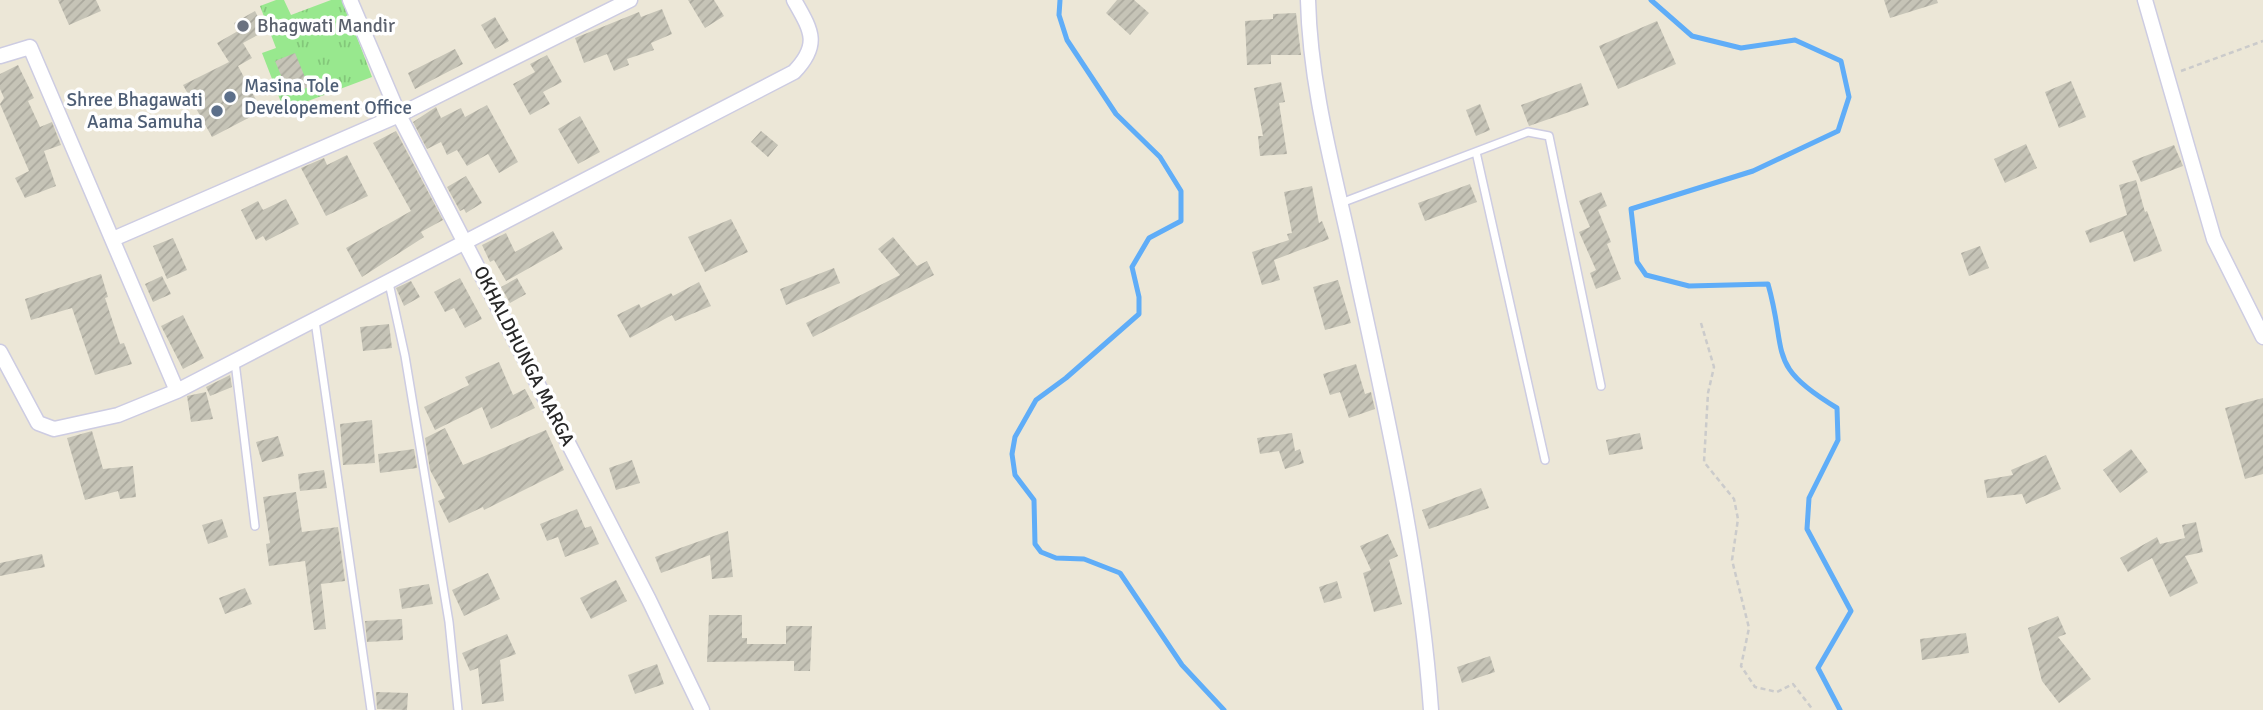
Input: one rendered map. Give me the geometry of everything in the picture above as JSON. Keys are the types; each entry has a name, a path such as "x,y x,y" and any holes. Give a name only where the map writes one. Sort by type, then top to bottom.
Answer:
{"street":[{"name":"OKHALDHUNGA MARGA","path":"350,0 399,115 702,710"},
{"path":"113,239 399,115 630,0"},
{"path":"0,352 38,423 46,428 54,429 118,415 177,391 467,244 794,72 808,57 812,44 808,25 794,0"},
{"path":"1308,0 1313,67 1325,144 1341,203 1392,442 1426,642 1431,710"},
{"path":"2145,0 2214,239 2263,337"},
{"path":"0,55 30,47 177,391"}],"lane":[{"path":"1341,203 1528,132 1549,136 1601,386"},
{"path":"1476,152 1545,460"},
{"path":"389,283 405,356 449,622 458,710"},
{"path":"315,321 371,710"},
{"path":"235,362 255,526"}],"path":[{"path":"2168,75 2263,41"},
{"path":"1701,323 1714,367 1708,393 1704,462 1734,499 1738,519 1732,560 1749,628 1741,666 1755,687 1777,692 1793,684 1813,710"}],"green space":[{"path":"284,0 291,15 331,0 343,0 372,77 284,110 262,53 276,48 260,6"}],"building":[{"path":"58,0 96,0 101,11 69,25"},
{"path":"688,0 714,0 724,16 705,28"},
{"path":"1117,0 1134,0 1149,13 1130,35 1106,13"},
{"path":"1884,0 1937,0 1938,3 1890,18"},
{"path":"662,9 672,34 651,43 654,50 627,59 629,65 614,71 607,54 584,63 575,38 639,12 641,17"},
{"path":"255,11 265,31 243,43 252,58 238,66 262,111 212,137 183,85 229,62 217,43 238,31 234,23"},
{"path":"1296,13 1301,55 1271,55 1271,64 1247,65 1245,21 1273,19 1273,14"},
{"path":"495,17 509,41 495,49 481,25"},
{"path":"1657,21 1676,64 1618,89 1599,46"},
{"path":"455,49 463,64 415,89 408,73"},
{"path":"295,53 309,87 289,95 275,61"},
{"path":"547,55 562,82 543,92 550,104 530,115 513,84 535,72 530,64"},
{"path":"18,65 34,98 28,101 40,127 52,122 61,145 44,151 56,186 25,198 15,178 29,171 0,104 4,98 0,89 0,74"},
{"path":"2071,81 2086,117 2059,128 2045,92"},
{"path":"1281,82 1285,102 1279,103 1287,154 1260,156 1258,136 1263,136 1254,88"},
{"path":"1581,83 1589,105 1529,126 1521,105"},
{"path":"1480,104 1490,130 1476,136 1466,110"},
{"path":"487,105 518,162 499,173 488,154 467,166 457,150 447,155 441,142 427,149 413,122 436,107 441,118 461,108 465,117"},
{"path":"580,116 600,152 578,164 558,129"},
{"path":"396,131 443,220 421,232 424,237 362,277 346,248 411,211 373,143"},
{"path":"761,131 778,145 768,157 751,142"},
{"path":"2026,144 2037,168 2005,183 1994,159"},
{"path":"2174,145 2183,166 2141,182 2132,161"},
{"path":"347,155 368,196 326,216 301,168 324,158 327,165"},
{"path":"466,176 482,203 466,213 464,209 460,211 447,187"},
{"path":"2136,180 2145,212 2147,211 2162,251 2134,262 2123,231 2090,243 2085,231 2127,215 2119,185"},
{"path":"1470,184 1477,202 1425,221 1418,203"},
{"path":"1312,186 1319,223 1322,221 1329,239 1274,260 1280,280 1262,285 1252,252 1289,240 1287,234 1292,233 1284,192"},
{"path":"1601,192 1607,206 1598,210 1611,242 1607,244 1621,279 1596,289 1590,273 1596,270 1579,232 1590,227 1579,201"},
{"path":"286,199 299,224 266,241 263,236 256,240 241,210 258,201 263,210"},
{"path":"731,219 748,252 705,272 688,237"},
{"path":"553,231 563,249 506,281 494,260 490,262 482,245 506,233 515,252"},
{"path":"893,237 917,266 927,261 934,275 813,337 806,323 900,275 878,249"},
{"path":"173,238 187,270 167,279 153,246"},
{"path":"1980,246 1989,268 1969,276 1961,253"},
{"path":"834,268 840,283 786,305 780,289"},
{"path":"101,274 108,297 105,298 120,344 124,343 132,364 95,375 72,308 31,320 25,299"},
{"path":"162,276 171,294 153,302 145,284"},
{"path":"460,278 482,319 465,328 454,308 445,312 434,292"},
{"path":"517,278 526,294 510,303 501,287"},
{"path":"1338,280 1351,323 1325,330 1313,287"},
{"path":"411,281 420,297 404,306 396,288"},
{"path":"699,282 711,306 675,321 672,315 630,338 617,315 639,304 641,308 671,293 673,296"},
{"path":"183,315 204,358 183,369 161,326"},
{"path":"389,324 392,348 363,351 360,327"},
{"path":"499,362 513,395 525,389 535,408 491,429 482,407 435,430 424,407 469,385 465,377"},
{"path":"1356,364 1365,394 1371,392 1375,409 1349,418 1340,392 1330,395 1323,374"},
{"path":"230,375 232,387 210,396 206,387"},
{"path":"206,392 213,419 191,422 187,396"},
{"path":"2263,398 2263,474 2245,479 2225,408"},
{"path":"372,420 375,463 343,465 340,424"},
{"path":"445,428 463,465 546,430 564,470 484,510 483,507 449,523 438,501 445,498 430,470 425,438"},
{"path":"92,431 103,469 133,466 136,497 120,499 118,491 85,500 67,438"},
{"path":"1292,433 1295,451 1300,449 1304,463 1285,469 1279,451 1260,454 1257,438"},
{"path":"1640,433 1643,449 1609,455 1606,440"},
{"path":"278,436 284,456 262,462 256,442"},
{"path":"414,449 417,468 380,473 378,454"},
{"path":"2131,449 2148,472 2120,493 2103,470"},
{"path":"2046,455 2061,489 2026,504 2022,494 1987,498 1984,480 2013,475 2011,470"},
{"path":"632,460 640,483 616,490 609,468"},
{"path":"324,470 327,488 300,491 298,474"},
{"path":"1481,488 1489,508 1429,529 1422,510"},
{"path":"296,492 302,532 338,527 345,581 321,584 326,629 314,630 305,561 269,566 266,544 270,543 263,497"},
{"path":"577,509 585,528 591,526 599,544 565,557 558,537 547,541 540,524"},
{"path":"222,519 228,537 208,544 202,525"},
{"path":"2196,522 2203,552 2185,556 2198,583 2170,597 2152,558 2128,572 2120,558 2157,537 2160,544 2185,538 2182,525"},
{"path":"728,531 733,577 712,579 710,555 661,573 655,557"},
{"path":"1388,534 1398,556 1389,560 1402,604 1374,612 1363,573 1371,570 1360,546"},
{"path":"42,554 45,567 0,576 0,563"},
{"path":"488,573 500,599 464,616 452,590"},
{"path":"616,580 627,601 591,619 580,598"},
{"path":"1337,581 1342,598 1324,603 1319,587"},
{"path":"429,584 433,604 402,609 399,589"},
{"path":"245,588 252,604 225,614 219,598"},
{"path":"709,615 742,615 742,638 747,638 747,644 786,644 786,626 812,626 810,671 794,671 794,661 707,662"},
{"path":"2058,616 2066,634 2058,637 2091,679 2059,703 2042,681 2028,628"},
{"path":"402,619 403,640 367,642 365,621"},
{"path":"1966,633 1969,653 1922,660 1920,639"},
{"path":"507,634 516,654 500,660 504,701 482,704 478,668 470,671 462,653"},
{"path":"1490,656 1495,672 1462,683 1457,667"},
{"path":"657,664 664,684 635,694 628,675"},
{"path":"376,692 408,693 407,710 377,709"}],"waterway":[{"path":"1060,0 1059,15 1067,40 1116,114 1160,157 1181,191 1181,221 1149,238 1132,267 1139,297 1139,314 1066,378 1036,400 1015,437 1012,454 1015,475 1034,500 1035,544 1041,552 1056,558 1084,559 1120,573 1182,665 1224,710"},
{"path":"1651,0 1692,36 1741,48 1795,40 1841,61 1849,97 1838,131 1753,171 1631,209 1637,262 1646,275 1689,286 1768,284 1783,356 1789,368 1814,393 1837,408 1838,440 1809,498 1807,529 1851,611 1818,668 1840,710"}],"place":[{"name":"Bhagwati Mandir","path":"243,26"},
{"name":"Masina Tole Developement Office","path":"230,97"},
{"name":"Shree Bhagawati Aama Samuha","path":"217,111"}]}
